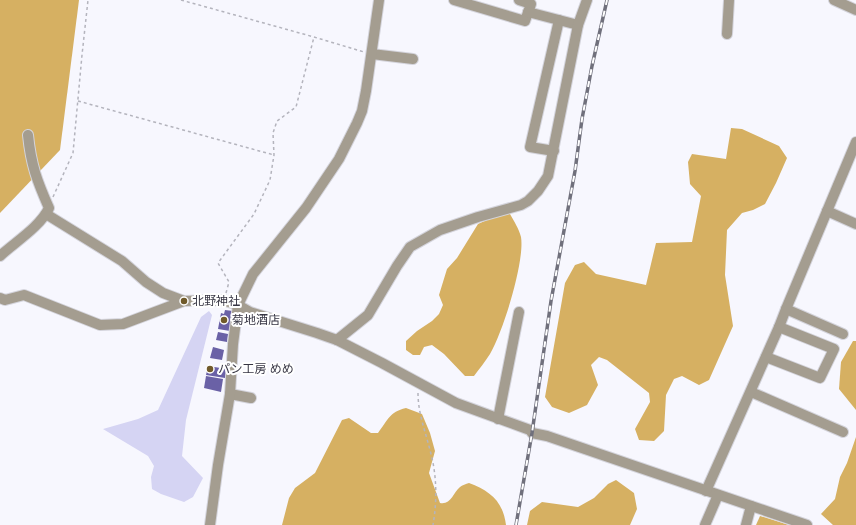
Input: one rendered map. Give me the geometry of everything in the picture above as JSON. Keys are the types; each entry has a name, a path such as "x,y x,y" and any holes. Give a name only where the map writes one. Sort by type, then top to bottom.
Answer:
{"street":[{"path":"210,525 230,394 233,344 238,305 253,274 306,208 339,160 362,111 372,54 379,0"},
{"path":"454,0 525,21 531,4 519,0"},
{"path":"337,340 368,315 410,246 440,230 478,217 521,205 528,201 538,191 548,176 578,25 587,0"},
{"path":"727,34 729,0"},
{"path":"834,0 856,10"},
{"path":"528,12 578,25"},
{"path":"554,151 530,147 559,20"},
{"path":"372,54 413,59"},
{"path":"28,135 34,173 47,211 122,260 146,282 163,293 184,301"},
{"path":"706,491 780,327 786,309 856,142"},
{"path":"0,256 36,225 47,211"},
{"path":"827,211 856,224"},
{"path":"0,298 5,300 24,295 100,325 123,324 184,301 223,300 238,305 250,312 337,340 456,403 530,430 532,433 547,436 807,525"},
{"path":"786,309 843,334"},
{"path":"498,418 519,312"},
{"path":"766,357 820,378 834,350 780,327"},
{"path":"751,392 843,432"},
{"path":"230,394 251,398"},
{"path":"705,525 718,495"},
{"path":"746,525 751,506"}],"path":[{"path":"47,211 73,153 88,0"},
{"path":"181,0 372,54"},
{"path":"223,300 229,282 218,263 254,214 270,180 274,155 272,133 277,121 296,107 314,37"},
{"path":"78,101 274,155"},
{"path":"418,383 418,406 432,455 435,474 435,514 433,525"}],"shaded area":[{"path":"0,0 79,0 60,150 0,213"},
{"path":"731,128 742,129 779,146 787,158 765,204 753,210 742,213 727,230 725,275 733,326 709,380 699,385 682,376 674,379 666,395 664,431 654,441 639,440 635,429 650,402 649,393 607,360 599,357 591,365 598,385 587,405 569,413 552,407 545,397 565,283 575,265 584,262 596,274 646,285 656,243 692,242 701,196 690,184 688,162 692,154 726,159"},
{"path":"500,214 510,214 518,228 521,237 520,262 507,314 495,344 490,354 474,376 465,376 444,354 432,345 424,347 420,355 413,355 406,350 406,341 439,314 443,305 439,295 447,269 457,258 478,224"},
{"path":"853,341 856,341 856,410 839,389 841,362"},
{"path":"406,408 422,414 430,433 435,451 429,473 440,503 447,502 460,487 469,483 489,493 499,503 506,525 282,525 289,498 295,488 315,473 342,420 349,418 371,433 378,433 392,414"},
{"path":"856,437 856,525 833,525 821,514 835,499 840,477 847,463"},
{"path":"616,480 634,493 637,509 630,525 527,525 530,511 542,502 578,507 594,498 608,484"},
{"path":"760,516 789,525 756,525"}],"water":[{"path":"209,311 212,315 186,420 182,456 203,478 193,497 184,502 161,494 152,489 151,477 154,466 148,456 103,429 138,419 158,410 201,317"}],"building":[{"path":"225,310 233,311 230,331 218,329 221,313 224,314"},
{"path":"218,332 228,334 227,342 216,340"},
{"path":"213,347 224,350 222,360 210,358"},
{"path":"208,366 227,369 225,378 206,375"},
{"path":"206,376 223,379 221,392 204,388"}],"railway":[{"path":"516,525 532,433 551,301 575,171 582,119 607,0"}],"place":[{"name":"北野神社","path":"184,301"},
{"name":"菊地酒店","path":"224,320"},
{"name":"パン工房 めめ","path":"210,369"}]}
